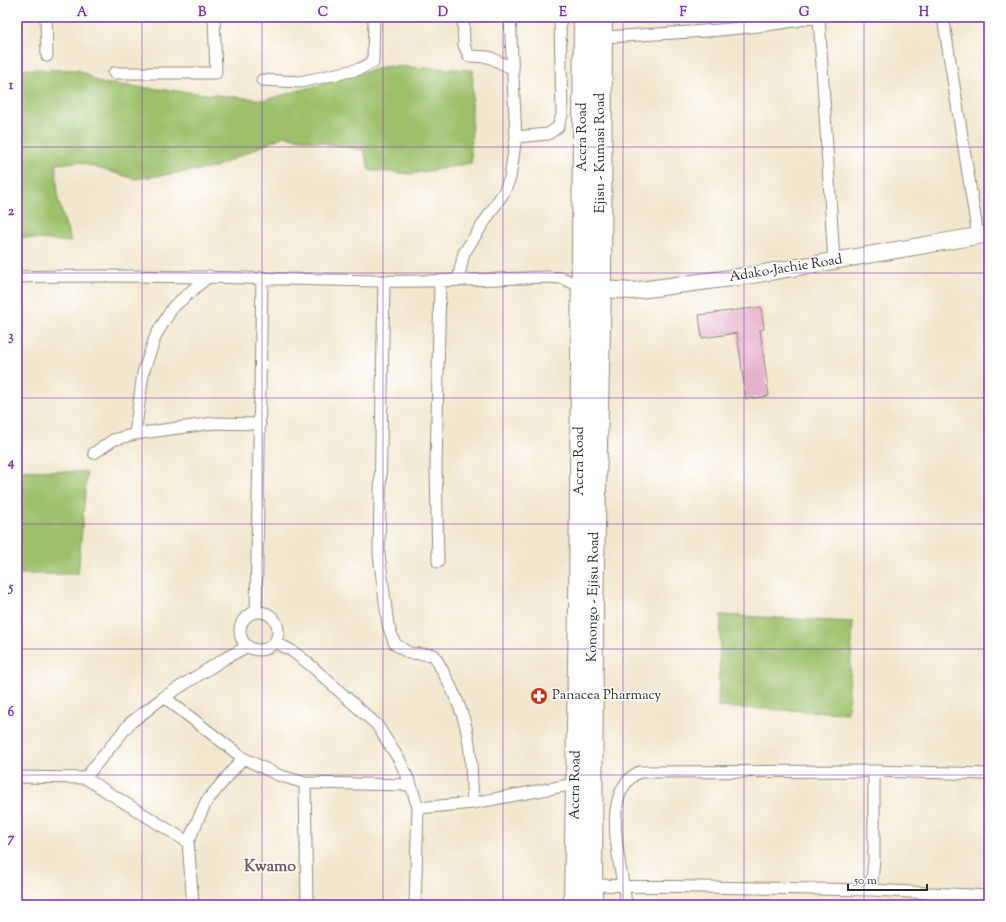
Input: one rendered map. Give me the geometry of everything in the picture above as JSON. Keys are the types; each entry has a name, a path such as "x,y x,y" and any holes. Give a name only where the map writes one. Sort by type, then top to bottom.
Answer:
{"highway":[{"name":"Accra Road","path":"584,17 592,288"},
{"name":"Ejisu - Kumasi Road","path":"592,288 602,17"},
{"name":"Konongo - Ejisu Road","path":"592,288 593,605 584,782 592,885 592,905"},
{"name":"Accra Road","path":"574,905 584,782"}],"street":[{"path":"46,17 48,56"},
{"path":"114,73 216,73 214,17"},
{"path":"262,80 300,82 360,69 373,62 374,17"},
{"path":"463,17 464,45 470,56 489,57 513,69"},
{"path":"458,280 464,253 504,192 510,178 516,137 510,17"},
{"path":"516,137 548,134 558,127 562,115 560,17"},
{"path":"602,37 717,31 774,25 816,17"},
{"path":"819,17 834,262"},
{"path":"943,17 984,235"},
{"name":"Adako-Jachie Road","path":"592,288 632,291 746,276 984,235"},
{"path":"17,278 98,275 262,277 384,281 548,277 562,278 592,288"},
{"path":"135,434 143,373 156,335 173,307 209,276"},
{"path":"256,612 262,277"},
{"path":"438,562 436,465 440,280"},
{"path":"384,281 379,554 388,625 395,644 409,653 434,655 449,683 462,712 470,748 473,803"},
{"path":"94,453 113,440 135,434 214,423 260,424"},
{"path":"264,612 275,621 278,635 274,642 269,647 255,649 248,646 243,641 241,626 249,614 264,612"},
{"path":"274,642 292,651 308,663 377,725 400,761 411,784 418,808 415,905"},
{"path":"85,778 130,723 164,698 224,659 248,646"},
{"path":"164,698 243,758 278,775 305,783 411,784"},
{"path":"193,905 188,842 206,802 243,758"},
{"path":"871,890 874,860 874,771"},
{"path":"626,905 625,887 618,860 616,829 618,798 630,777 639,772 874,771 989,774"},
{"path":"17,777 85,778 188,842"},
{"path":"418,808 473,803 584,782"},
{"path":"305,783 307,905"},
{"path":"592,885 625,887 871,890 989,896"}],"green space":[{"path":"386,66 473,70 471,163 411,174 369,170 364,150 284,136 213,168 135,179 78,162 56,164 58,200 71,242 17,237 17,69 79,70 100,83 265,100"},
{"path":"17,470 87,472 78,574 17,574"},
{"path":"721,615 853,622 848,713 718,707"}],"building":[{"path":"761,307 764,329 760,330 769,396 746,399 737,333 702,338 699,315"}],"place":[{"name":"Panacea Pharmacy","path":"539,696"}],"district":[{"name":"Kwamo","path":"270,867"}]}
